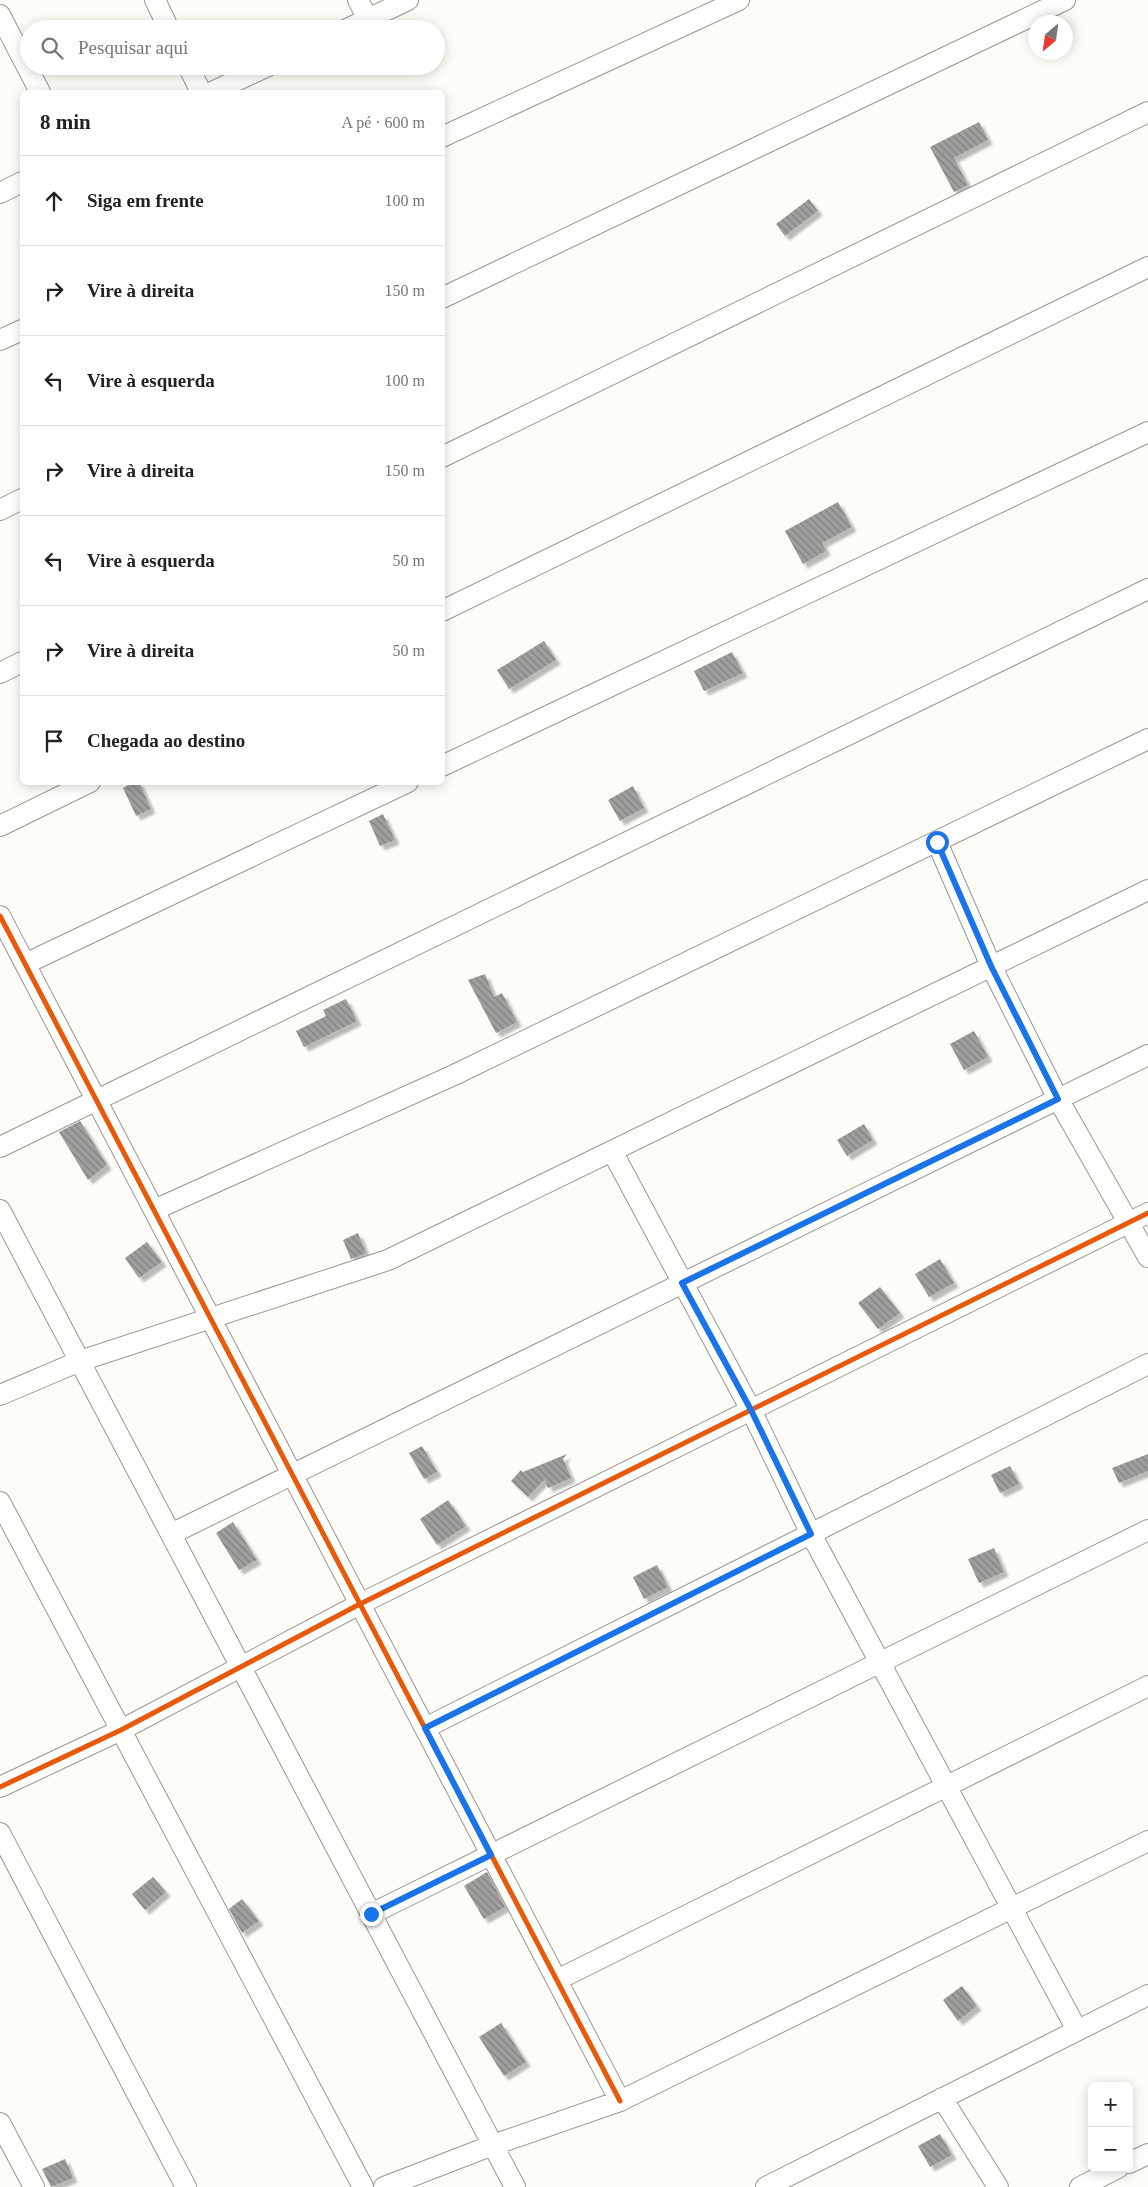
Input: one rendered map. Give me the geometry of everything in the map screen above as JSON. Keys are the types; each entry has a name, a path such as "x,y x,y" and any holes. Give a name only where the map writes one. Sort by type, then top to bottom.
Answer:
{"street":[{"path":"155,0 165,20"},
{"path":"358,0 368,19 408,0"},
{"path":"445,136 739,0"},
{"path":"445,297 1065,0"},
{"path":"0,15 20,54"},
{"path":"31,75 39,90"},
{"path":"192,75 200,90"},
{"path":"216,90 249,75"},
{"path":"445,456 1148,112"},
{"path":"0,193 20,183"},
{"path":"445,610 1148,267"},
{"path":"0,340 20,331"},
{"path":"445,765 1148,432"},
{"path":"0,510 20,500"},
{"path":"0,1147 1148,589"},
{"path":"0,673 20,663"},
{"path":"154,1210 454,1075 1148,740"},
{"path":"0,826 84,785"},
{"path":"25,964 402,785"},
{"path":"937,842 991,966 1058,1099 1148,1256"},
{"path":"0,1395 80,1361 388,1260 1148,890"},
{"path":"0,916 620,2101"},
{"path":"171,1534 1148,1055"},
{"path":"612,1151 751,1410 811,1534 1077,2030"},
{"path":"0,1210 515,2187"},
{"path":"0,1787 121,1730 242,1668 360,1604 1148,1213"},
{"path":"425,1728 1148,1364"},
{"path":"0,1502 363,2187"},
{"path":"371,1914 1148,1530"},
{"path":"557,1980 1148,1686"},
{"path":"0,1833 186,2187"},
{"path":"384,2187 493,2145 620,2101 1148,1841"},
{"path":"766,2187 1148,1995"},
{"path":"942,2098 998,2187"},
{"path":"0,2123 34,2187"},
{"path":"1133,2161 1148,2154"},
{"path":"1080,2187 1110,2172"}],"building":[{"path":"979,122 988,140 954,158 968,185 954,192 930,147"},
{"path":"809,199 818,211 785,236 776,224"},
{"path":"838,502 852,527 822,543 826,551 803,564 785,531"},
{"path":"544,641 556,660 509,689 497,670"},
{"path":"732,652 743,673 704,691 694,671"},
{"path":"128,785 140,785 151,809 136,816 123,788"},
{"path":"633,786 644,808 620,821 608,800"},
{"path":"383,814 395,840 380,846 369,821"},
{"path":"485,974 494,997 502,993 517,1022 496,1033 468,980"},
{"path":"346,999 357,1021 304,1047 296,1031 326,1016 323,1010"},
{"path":"974,1031 988,1057 964,1070 950,1044"},
{"path":"80,1121 107,1165 88,1180 59,1132"},
{"path":"864,1124 873,1140 847,1156 837,1140"},
{"path":"358,1233 366,1253 351,1259 343,1240"},
{"path":"147,1242 162,1262 139,1278 125,1258"},
{"path":"940,1259 954,1283 929,1297 915,1274"},
{"path":"880,1287 900,1313 878,1329 858,1303"},
{"path":"422,1446 437,1472 424,1479 409,1453"},
{"path":"567,1454 563,1459 571,1478 548,1488 545,1479 528,1497 511,1481 521,1470 523,1472"},
{"path":"1148,1454 1148,1471 1119,1483 1112,1468"},
{"path":"1010,1466 1019,1484 1000,1493 991,1475"},
{"path":"448,1500 466,1526 437,1545 420,1519"},
{"path":"233,1522 257,1560 239,1570 216,1533"},
{"path":"994,1548 1004,1572 979,1583 968,1559"},
{"path":"657,1565 668,1587 644,1599 633,1577"},
{"path":"487,1872 505,1907 484,1919 464,1886"},
{"path":"153,1877 166,1892 145,1910 132,1894"},
{"path":"242,1899 259,1921 242,1933 229,1909"},
{"path":"962,1986 977,2006 958,2021 943,2000"},
{"path":"501,2023 526,2062 504,2076 479,2037"},
{"path":"940,2134 952,2155 930,2167 918,2146"},
{"path":"65,2159 73,2178 51,2187 42,2169"}],"cycle path":[{"path":"0,916 620,2101"},
{"path":"0,1787 121,1730 360,1604 1148,1213"}],"route":[{"path":"371,1914 491,1855 425,1728 811,1534 751,1410 682,1283 1058,1099 991,966 937,842"}]}
